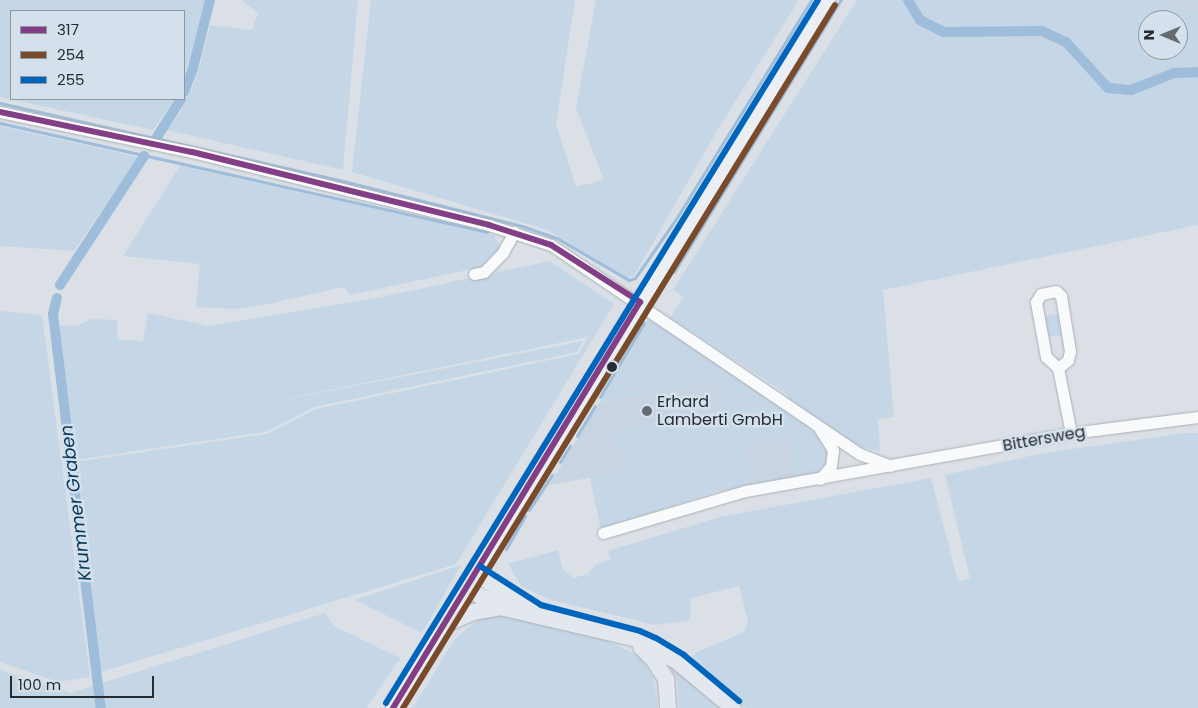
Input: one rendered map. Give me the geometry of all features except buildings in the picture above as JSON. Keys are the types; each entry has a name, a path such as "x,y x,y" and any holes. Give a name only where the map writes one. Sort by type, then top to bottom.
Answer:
{"highway":[{"path":"475,574 537,613"},
{"path":"466,588 500,607"},
{"path":"443,625 473,612 500,607 537,613 623,635 645,642 678,662 733,708"},
{"path":"623,635 645,650 661,669 669,694 668,708"}],"main road":[{"path":"393,708 640,302 828,0"}],"street":[{"path":"0,112 192,152 514,232 551,245 640,302 860,454 891,466"},
{"path":"474,274 484,272 497,259 514,232"},
{"path":"1058,368 1068,360 1070,351 1061,296 1056,291 1041,294 1036,302 1046,357 1058,368 1071,433"},
{"name":"Bittersweg","path":"604,533 745,491 820,480 1071,433 1198,417"},
{"path":"818,425 833,450 831,466 820,480"}],"shaded area":[{"path":"0,0 205,0 185,77 185,10 10,10 10,99 0,97"},
{"path":"242,0 358,0 343,170 167,130 181,111 197,76 210,25 252,30 258,14"},
{"path":"371,0 575,0 556,124 576,187 604,180 576,108 596,0 799,0 718,129 634,276 625,278 548,230 352,172"},
{"path":"857,0 1150,0 1184,10 1138,10 1138,60 1188,60 1188,11 1198,14 1198,225 883,290 894,417 878,419 880,451 859,447 787,398 787,394 670,318 684,297 673,290"},
{"path":"1150,0 1198,0 1198,14"},
{"path":"14,100 174,100 153,130"},
{"path":"0,126 138,157 74,251 0,246"},
{"path":"180,166 494,235 501,247 482,267 349,295 344,287 259,306 234,309 196,307 200,264 123,256"},
{"path":"550,261 614,304 456,564 101,672 75,462 267,434 316,409 579,354 588,337 229,411 583,341 577,352 314,407 265,432 75,460 58,326 78,325 91,319 117,320 117,339 143,341 148,313 209,326 381,297"},
{"path":"0,311 42,315 90,677 58,682 0,662"},
{"path":"1059,314 1063,335 1048,337 1045,316"},
{"path":"654,319 806,424 828,448 826,466 819,475 719,491 601,529 590,478 628,471 624,448 616,449 612,432 725,410 718,381 600,402 647,321","holes":["790,437 795,476 750,482 745,443"]},
{"path":"718,381 725,410 612,432 624,447 628,471 549,485 600,402"},
{"path":"1186,433 1198,433 1198,708 746,708 688,662 697,652 744,632 748,621 739,586 691,598 690,620 656,625 551,600 521,586 508,564 558,550 563,569 573,578 588,574 595,565 611,559 608,551 720,517 931,478 958,581 970,578 945,475 1043,453"},
{"path":"790,437 796,476 750,482 745,443"},
{"path":"461,565 422,633 355,600"},
{"path":"325,613 334,626 400,658 367,708 0,708 0,670 70,693"},
{"path":"497,613 602,638 639,656 653,677 658,708 413,708 454,640 482,616"},
{"path":"666,659 723,708 679,708 677,680"}],"waterway":[{"name":"Krummer Graben","path":"185,89 193,68 210,0"},
{"path":"0,103 347,182 522,226 557,238 629,280 635,278 676,219 811,0"},
{"path":"674,272 841,0"},
{"path":"908,0 920,20 944,32 1042,31 1066,42 1108,88 1131,90 1174,73 1198,72"},
{"name":"Krummer Graben","path":"157,137 180,100"},
{"path":"0,123 487,232"},
{"name":"Krummer Graben","path":"60,285 144,156"},
{"name":"Krummer Graben","path":"57,298 53,314 101,708"},
{"path":"600,397 644,323"},
{"path":"577,436 595,406"},
{"path":"560,462 570,446"},
{"path":"529,510 552,475"},
{"path":"506,549 525,516"}],"transit line":[{"name":"255","path":"386,703 818,0"},
{"name":"254","path":"403,708 835,5"},
{"name":"317","path":"0,112 192,152 489,225 551,245 640,302"},
{"name":"317","path":"393,708 640,302"},
{"name":"255","path":"480,566 541,605 640,631 656,638 684,655 739,701"}],"place":[{"name":"Erhard Lamberti GmbH","path":"647,411"}]}
